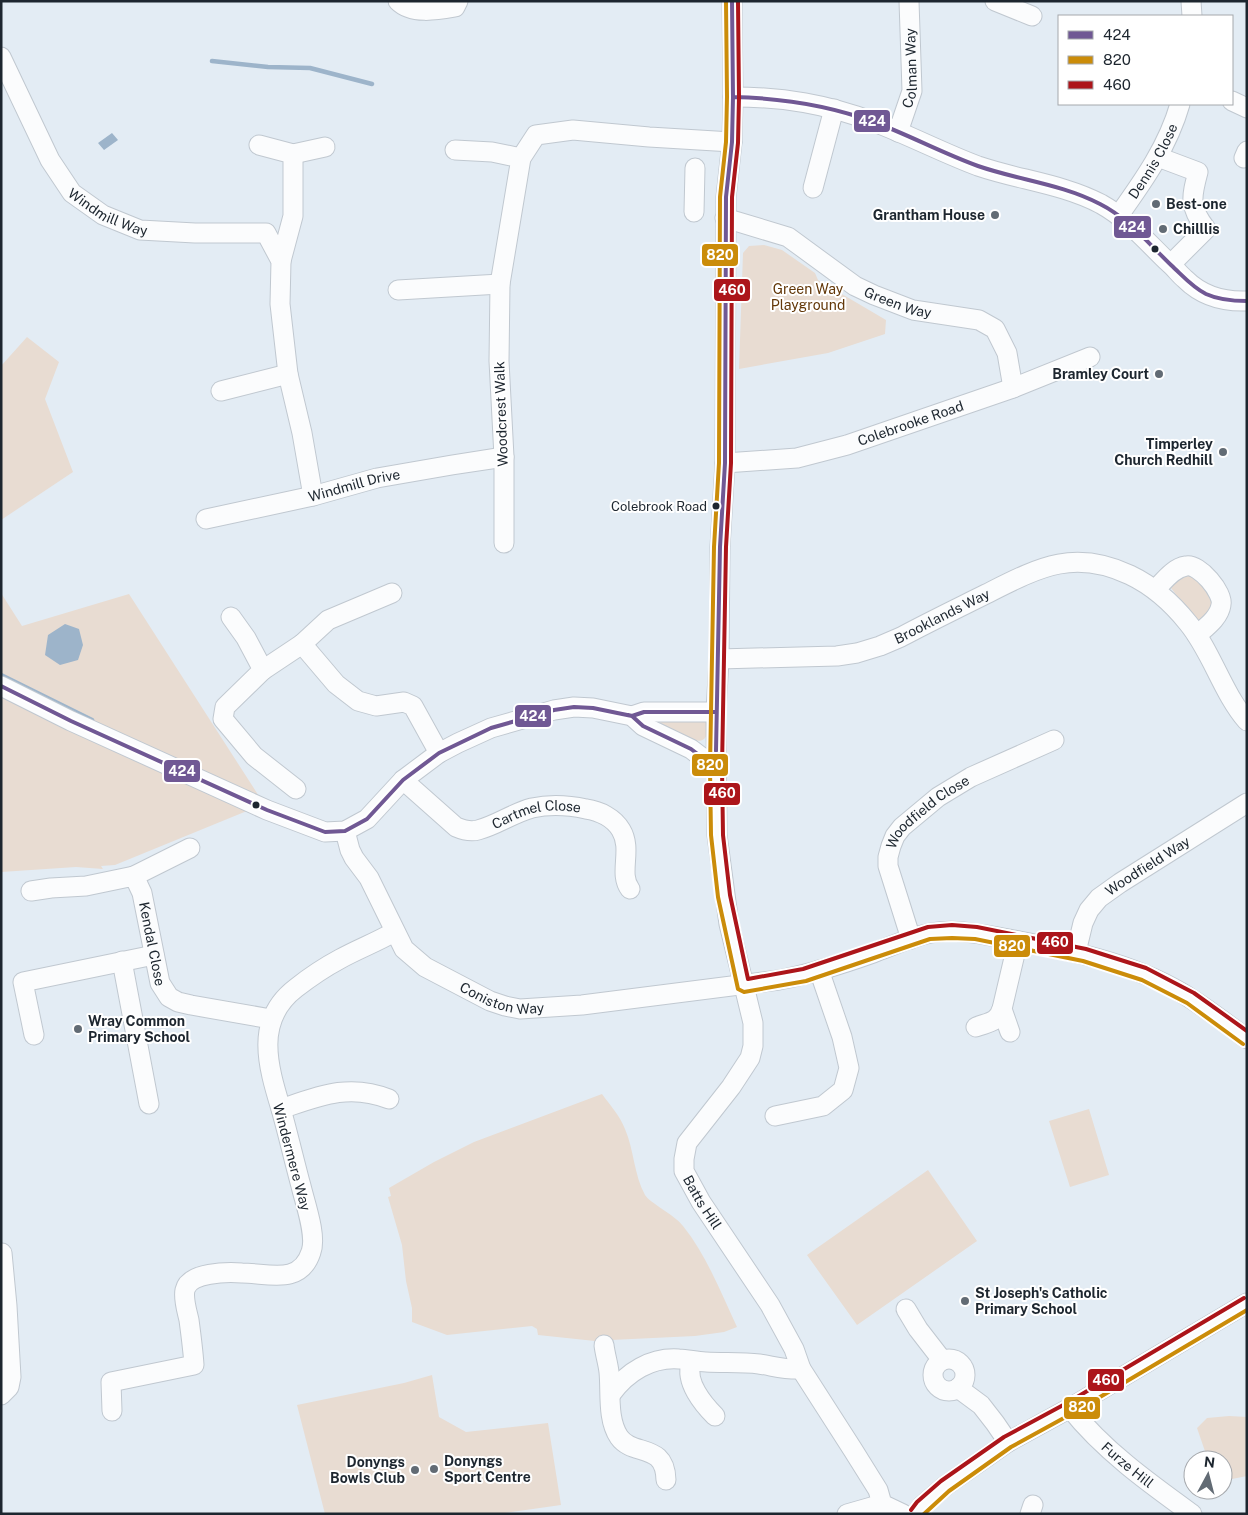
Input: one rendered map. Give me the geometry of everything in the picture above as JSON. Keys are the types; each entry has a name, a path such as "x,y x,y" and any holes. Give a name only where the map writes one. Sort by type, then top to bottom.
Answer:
{"street":[{"path":"398,1 404,7 433,11 455,7 458,1"},
{"name":"Batts Hill","path":"732,1 732,142 725,218 725,463 720,546 719,668 716,712 717,836 724,896 743,986 753,1023 753,1046 750,1058 732,1087 687,1144 684,1171 701,1202 770,1305 794,1349 801,1369 878,1490 882,1504"},
{"name":"Colman Way","path":"898,132 912,91 909,1"},
{"path":"995,1 1032,16"},
{"path":"1191,1 1192,15"},
{"name":"Windmill Way","path":"1,57 50,160 72,194 103,215 140,230 195,233 266,233"},
{"path":"733,96 780,98 834,109 874,122 979,166 1080,195 1119,215 1194,288 1205,294 1232,302 1247,301"},
{"path":"1233,101 1247,108"},
{"name":"Dennis Close","path":"1119,215 1158,157 1180,105"},
{"path":"813,188 834,109"},
{"name":"Woodcrest Walk","path":"504,543 504,458 499,362 500,284 521,158 536,135 573,130 732,142"},
{"path":"259,145 293,154 326,147"},
{"path":"455,150 492,152 521,158"},
{"path":"293,154 293,216 281,261 280,304 288,374 302,433 313,496"},
{"path":"1158,157 1198,172 1192,198 1193,208 1196,217 1206,229 1171,264"},
{"path":"695,168 694,204 726,197"},
{"path":"281,261 266,233 293,216"},
{"name":"Green Way","path":"725,218 788,237 855,286 874,295 914,310 979,320 995,328 1007,353 1013,388"},
{"path":"398,290 500,284"},
{"name":"Colebrooke Road","path":"725,463 797,458 847,446 1013,388 1090,357"},
{"path":"222,391 288,374"},
{"name":"Windmill Drive","path":"206,518 313,496 378,478 504,458"},
{"name":"Brooklands Way","path":"719,668 857,653 880,646 1028,573 1069,562 1087,562 1102,564 1136,578 1156,590 1175,607 1197,635 1236,707 1247,720"},
{"path":"1156,590 1170,575 1182,567 1192,566 1204,575 1219,593 1222,604 1216,616 1197,635"},
{"path":"296,789 254,756 223,719 225,707 263,670 302,644 328,620 392,592"},
{"path":"231,617 246,638 263,670"},
{"path":"302,644 336,684 358,701 376,706 404,702 413,706 439,753"},
{"path":"1,686 71,721 267,810 325,832 345,831 367,820 403,780 439,753 491,728 554,710 574,707 593,708 632,716 644,712 716,712"},
{"path":"632,716 643,726 691,749 716,768"},
{"name":"Woodfield Close","path":"911,939 888,866 888,857 895,836 902,827 951,788 1054,740"},
{"name":"Cartmel Close","path":"403,780 456,827 466,830 478,830 513,814 532,808 571,806 603,814 613,820 621,829 626,841 625,878 626,884 630,889"},
{"name":"Woodfield Way","path":"1076,952 1083,923 1089,910 1099,898 1247,803"},
{"name":"Coniston Way","path":"345,831 350,850 369,878 404,949 426,966 490,1001 520,1009 582,1005 779,980 820,970 934,932 958,931 1076,952 1156,980 1182,993 1220,1018 1247,1039"},
{"path":"31,891 86,886 134,876 190,848"},
{"name":"Kendal Close","path":"134,876 142,894 160,983 165,992 178,1002 271,1019"},
{"name":"Windermere Way","path":"112,1411 111,1382 194,1365 184,1296 188,1284 196,1277 242,1272 286,1276 297,1271 306,1262 311,1252 313,1239 269,1067 267,1042 271,1019 282,1001 310,978 342,958 394,932"},
{"path":"976,1027 999,1017 1018,941"},
{"path":"34,1035 23,982 154,955"},
{"path":"122,961 149,1104"},
{"path":"775,1116 823,1106 843,1090 849,1068 842,1037 820,970"},
{"path":"1002,1009 1010,1032"},
{"path":"280,1109 343,1090 373,1092 389,1099"},
{"path":"1,1395 9,1387 11,1377 2,1265"},
{"path":"916,1514 922,1506 945,1486 1008,1442 1070,1408 1247,1302"},
{"path":"906,1309 918,1329 942,1360 953,1359 962,1365 965,1375 962,1385 958,1388 981,1405 996,1423 1008,1442"},
{"path":"604,1345 609,1372 613,1420 619,1437 625,1444 652,1452 662,1462 666,1470 666,1480"},
{"path":"611,1394 630,1373 642,1366 662,1360 680,1359 696,1362 758,1364 790,1370 801,1369"},
{"path":"696,1362 691,1364 689,1369 690,1376 704,1405 715,1416"},
{"name":"Furze Hill","path":"1070,1408 1114,1453 1152,1485 1192,1514"},
{"path":"847,1514 882,1504 903,1514"}],"green space":[{"name":"Green Way Playground","path":"764,245 782,250 815,273 818,280 886,320 885,334 828,353 739,369 743,253 749,246"},
{"path":"27,337 59,362 45,399 73,472 1,520 1,366"},
{"path":"1185,570 1204,583 1216,608 1199,621 1193,617 1170,585"},
{"path":"1,593 22,626 129,594 264,804 115,865 101,866 103,869 76,867 1,872"},
{"path":"661,719 700,720 706,722 707,733 704,739 699,741 691,740 660,724"},
{"path":"602,1094 623,1124 638,1179 645,1195 679,1222 692,1238 713,1275 737,1327 724,1332 695,1336 611,1340 601,1346 595,1341 538,1335 537,1329 532,1326 447,1335 412,1322 412,1308 406,1281 402,1245 388,1197 391,1196 389,1188 474,1142"},
{"path":"1089,1109 1109,1175 1070,1187 1049,1121"},
{"path":"928,1170 977,1241 857,1325 807,1255"},
{"name":"Donyngs Sport Centre","path":"432,1375 439,1417 466,1432 548,1423 561,1505 498,1514 325,1514 297,1405 404,1383"},
{"path":"1247,1417 1247,1476 1233,1479 1233,1450 1205,1450 1197,1428 1207,1418"}],"water":[{"path":"112,133 118,140 104,150 98,143"},
{"path":"65,624 79,629 83,645 78,660 60,665 45,655 48,635"}],"waterway":[{"path":"212,61 268,67 310,68 372,84"},
{"path":"1,675 92,720"}],"transit line":[{"name":"820","path":"726,1 727,97 726,142 720,197 719,463 714,547 710,768 711,835 718,897 738,989 744,992 806,981 930,939 975,939 1083,961 1142,980 1187,1003 1243,1044"},
{"name":"424","path":"716,751 720,547 725,463 726,197 732,142 733,97 732,1"},
{"name":"460","path":"738,1 739,97 738,143 732,197 731,463 726,547 722,768 723,835 730,895 748,979 803,969 928,927 952,925 977,927 1086,949 1146,968 1194,993 1247,1031"},
{"name":"424","path":"733,97 787,101 857,116 978,166 1085,197 1120,216 1201,291 1221,299 1247,301"},
{"name":"424","path":"1,686 71,721 267,810 325,832 345,831 367,819 403,780 439,753 491,728 554,710 574,707 593,708 632,716 643,726 691,749 716,768"},
{"name":"424","path":"628,715 632,716 644,712 716,712"},
{"name":"460","path":"911,1510 917,1502 941,1481 1004,1437 1067,1403 1244,1298"},
{"name":"820","path":"924,1514 949,1491 1011,1447 1073,1413 1247,1310"}],"place":[{"name":"Best-one","path":"1156,204"},
{"name":"Grantham House","path":"995,215"},
{"name":"Chilllis","path":"1163,229"},
{"name":"Bramley Court","path":"1159,374"},
{"name":"Timperley Church Redhill","path":"1223,452"},
{"name":"Colebrook Road","path":"716,506"},
{"name":"Wray Common Primary School","path":"78,1029"},
{"name":"St Joseph's Catholic Primary School","path":"965,1301"},
{"name":"Donyngs Sport Centre","path":"434,1469"},
{"name":"Donyngs Bowls Club","path":"415,1470"}]}
